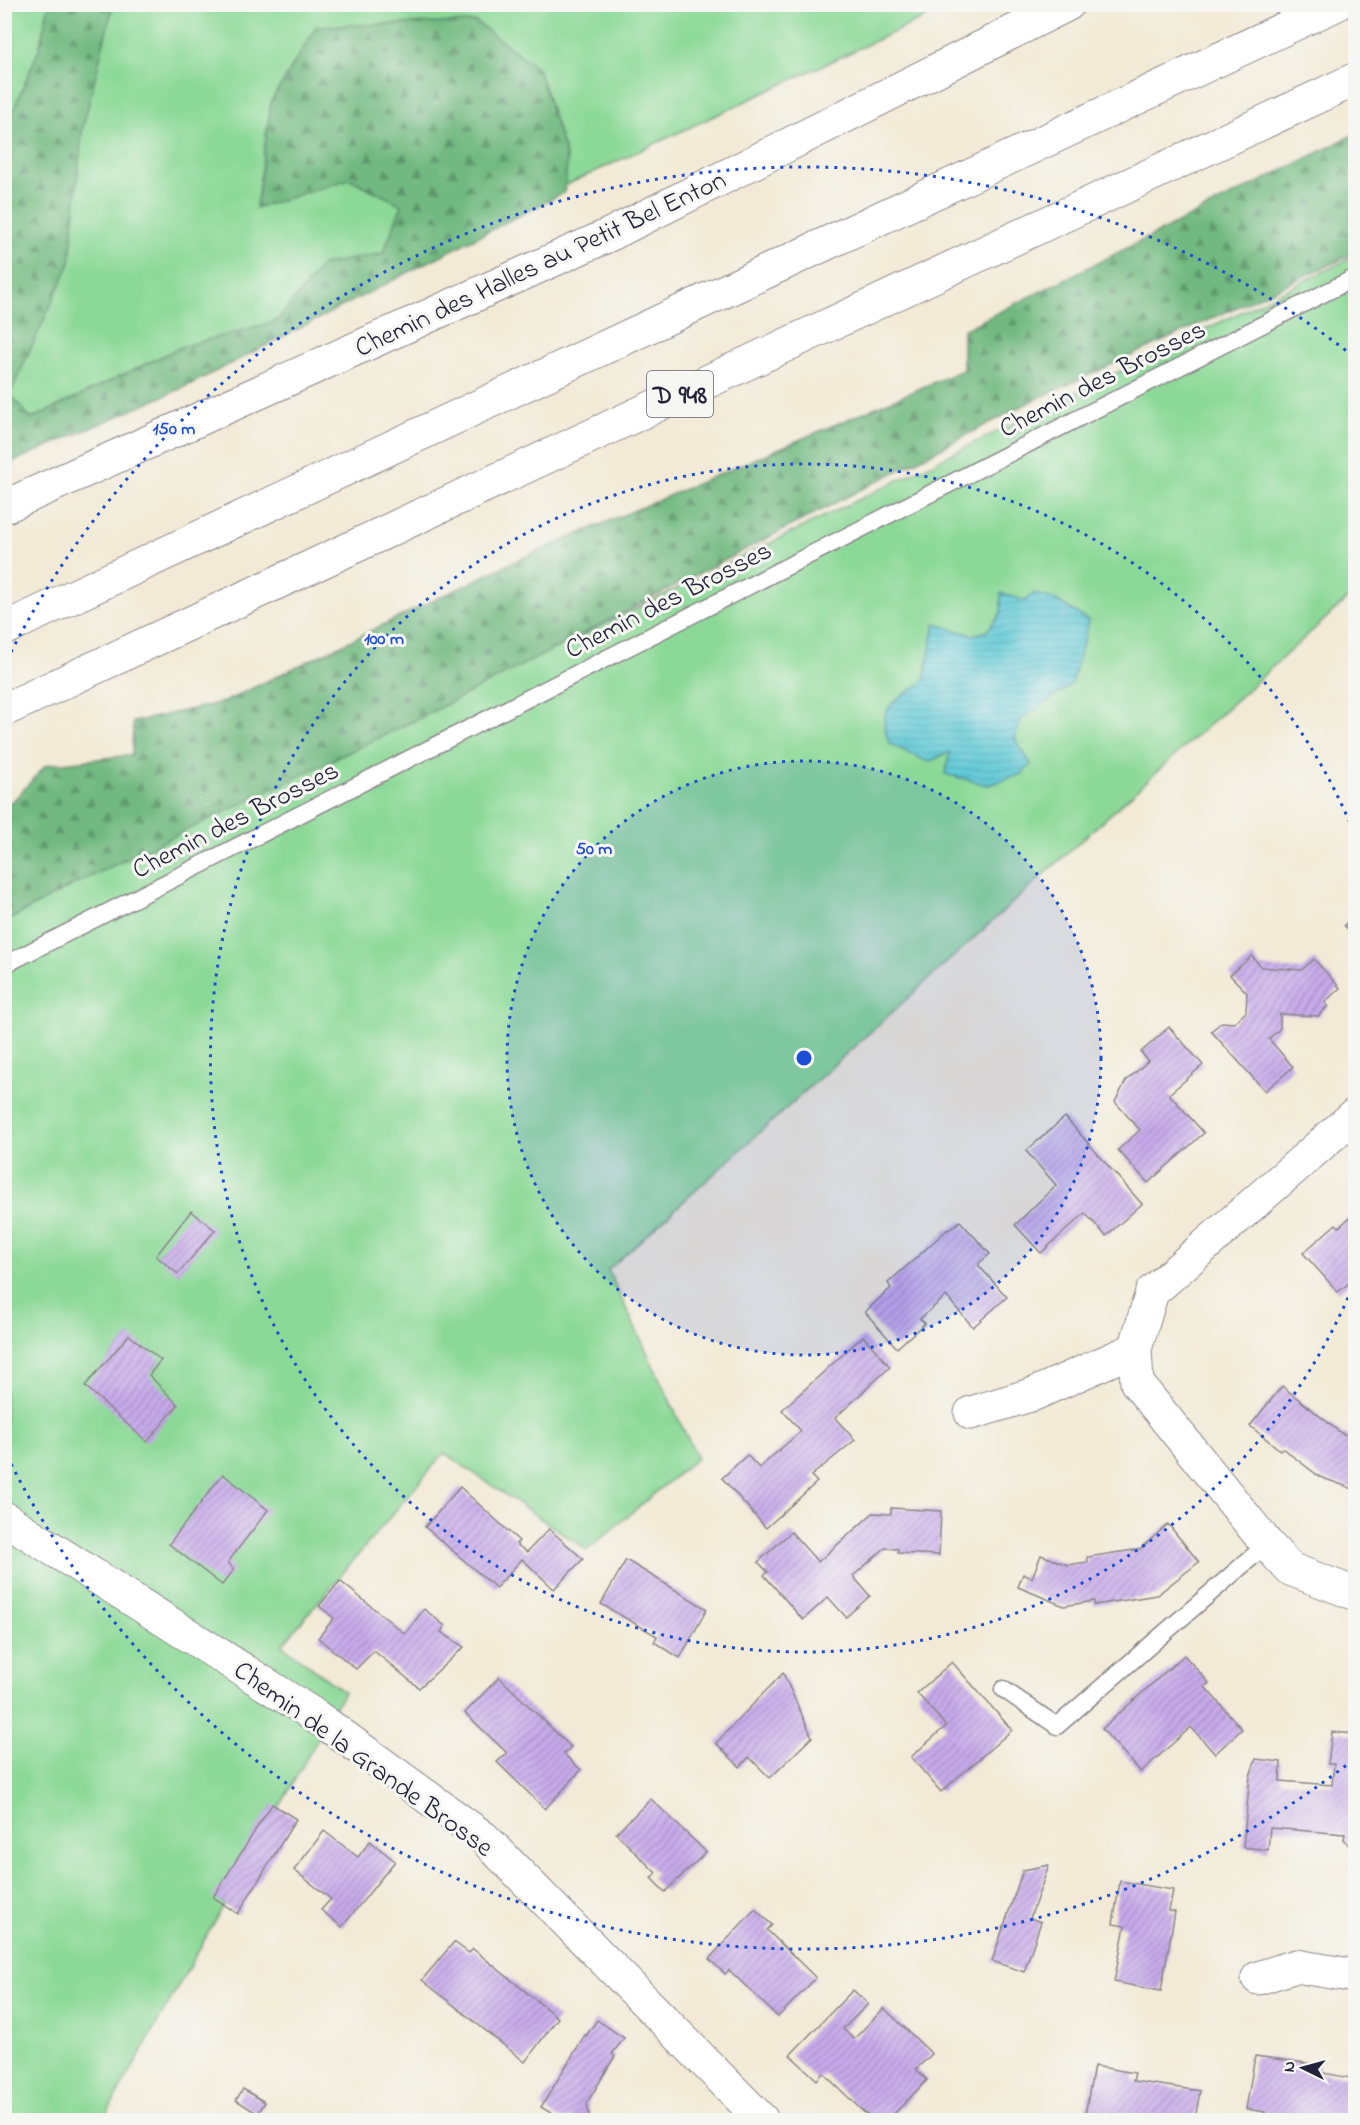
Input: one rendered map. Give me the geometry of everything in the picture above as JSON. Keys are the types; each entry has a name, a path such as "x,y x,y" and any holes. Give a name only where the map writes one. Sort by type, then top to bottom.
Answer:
{"main road":[{"name":"Chemin des Halles au Petit Bel Enton","path":"4,507 611,234 1068,4"},
{"name":"D 948","path":"4,629 1337,4"},
{"name":"D 948","path":"4,710 1356,79"},
{"path":"1356,1114 1152,1293 1134,1349 1137,1383 1267,1544 1290,1569 1356,1594"},
{"path":"971,1413 1034,1394 1134,1349"},
{"name":"Chemin de la Grande Brosse","path":"4,1518 314,1715 484,1838 762,2121"},
{"path":"1258,1978 1296,1966 1356,1976"}],"lane":[{"name":"Chemin des Brosses","path":"4,965 1356,278"},
{"path":"1003,1689 1057,1726 1267,1544"}],"green space":[{"path":"5,4 952,5 5,447"},
{"path":"49,5 113,5 82,131 70,263 10,394 31,419 181,347 277,321 322,265 383,253 402,205 350,179 256,208 271,101 317,26 476,22 538,68 567,159 565,192 187,386 5,465 5,130 39,49"},
{"path":"1355,134 1355,253 1030,402 424,716 73,885 5,922 5,804 13,801 46,765 132,755 133,722 224,702 511,563 963,370 963,330"},
{"path":"1355,256 1355,592 608,1270 697,1458 587,1550 444,1453 282,1645 344,1692 103,2120 5,2120 5,922 73,885"}],"water":[{"path":"1001,593 1025,601 1034,593 1056,600 1089,621 1071,685 1021,719 1015,739 1031,764 1022,774 988,785 945,774 950,752 928,762 890,744 884,721 890,706 896,700 924,681 935,624 973,635 987,631 1001,613"}],"building":[{"path":"1356,915 1356,938 1344,925"},
{"path":"1252,956 1261,967 1302,970 1314,959 1340,988 1325,1002 1328,1006 1318,1016 1280,1014 1280,1028 1269,1039 1293,1067 1265,1091 1211,1031 1222,1022 1234,1023 1246,1012 1247,993 1230,975"},
{"path":"1169,1027 1203,1065 1169,1094 1204,1133 1148,1183 1118,1150 1140,1130 1115,1102 1126,1081 1148,1061 1141,1052"},
{"path":"1065,1117 1142,1204 1106,1236 1085,1213 1041,1253 1015,1225 1056,1185 1026,1151"},
{"path":"191,1211 215,1230 178,1274 156,1256"},
{"path":"1356,1212 1356,1277 1338,1292 1303,1253 1336,1224 1339,1227"},
{"path":"960,1221 990,1254 979,1263 979,1266 1007,1297 973,1327 946,1296 920,1319 925,1323 897,1348 865,1312 891,1288 888,1283"},
{"path":"129,1335 161,1360 149,1375 178,1405 147,1442 85,1386"},
{"path":"863,1336 890,1367 835,1418 855,1440 811,1476 817,1482 766,1528 722,1478 747,1455 759,1468 801,1431 782,1410"},
{"path":"1282,1386 1341,1433 1356,1438 1356,1490 1320,1477 1250,1426"},
{"path":"223,1474 268,1510 228,1562 234,1570 222,1585 169,1544"},
{"path":"460,1487 519,1541 516,1544 527,1552 549,1529 583,1559 554,1589 522,1559 496,1588 425,1527"},
{"path":"891,1508 941,1511 939,1555 898,1553 898,1549 885,1548 853,1576 870,1596 846,1617 828,1597 803,1620 764,1575 768,1572 758,1562 791,1532 818,1562 873,1513 891,1514"},
{"path":"1168,1524 1199,1562 1157,1595 1094,1605 1094,1601 1064,1606 1018,1587 1023,1574 1032,1578 1041,1555 1068,1565 1088,1562 1087,1557 1140,1549"},
{"path":"626,1560 707,1609 680,1658 654,1642 657,1636 601,1604"},
{"path":"340,1581 405,1634 424,1609 445,1626 441,1632 464,1647 419,1688 374,1651 356,1669 318,1638 334,1618 319,1606"},
{"path":"1184,1655 1209,1683 1205,1687 1242,1729 1215,1754 1191,1727 1141,1772 1102,1729"},
{"path":"952,1662 1012,1730 941,1792 911,1757 946,1726 917,1693"},
{"path":"783,1673 812,1737 770,1778 749,1757 740,1767 716,1743"},
{"path":"499,1677 571,1747 564,1754 581,1770 545,1809 497,1762 507,1753 465,1713"},
{"path":"1332,1732 1356,1734 1356,1787 1353,1811 1356,1811 1356,1849 1351,1848 1344,1839 1345,1834 1270,1828 1268,1850 1243,1847 1250,1776 1256,1759 1281,1762 1280,1781 1332,1785 1334,1764 1328,1764"},
{"path":"651,1799 706,1852 665,1892 651,1878 656,1873 616,1833"},
{"path":"272,1804 296,1819 238,1914 213,1897"},
{"path":"324,1831 358,1857 370,1841 395,1861 342,1927 321,1910 331,1899 294,1870"},
{"path":"1049,1865 1030,1918 1041,1922 1024,1972 992,1961 1023,1870"},
{"path":"1120,1881 1173,1890 1169,1911 1175,1912 1161,1991 1114,1982 1125,1926 1113,1924"},
{"path":"755,1909 772,1925 767,1930 816,1978 778,2017 729,1970 725,1974 709,1959"},
{"path":"454,1942 469,1953 473,1949 558,2018 525,2062 422,1980"},
{"path":"853,1990 868,2004 843,2029 854,2039 884,2008 932,2054 916,2069 927,2080 888,2120 872,2120 823,2073 817,2080 790,2055"},
{"path":"597,2020 624,2038 612,2054 615,2056 587,2103 590,2120 575,2120 575,2118 562,2120 541,2107 585,2035"},
{"path":"1255,2056 1319,2065 1318,2072 1356,2079 1350,2120 1316,2120 1297,2117 1297,2120 1264,2120 1265,2112 1246,2109"},
{"path":"1094,2066 1135,2073 1133,2081 1200,2091 1195,2120 1084,2120"},
{"path":"243,2089 265,2102 258,2114 236,2100"}]}
